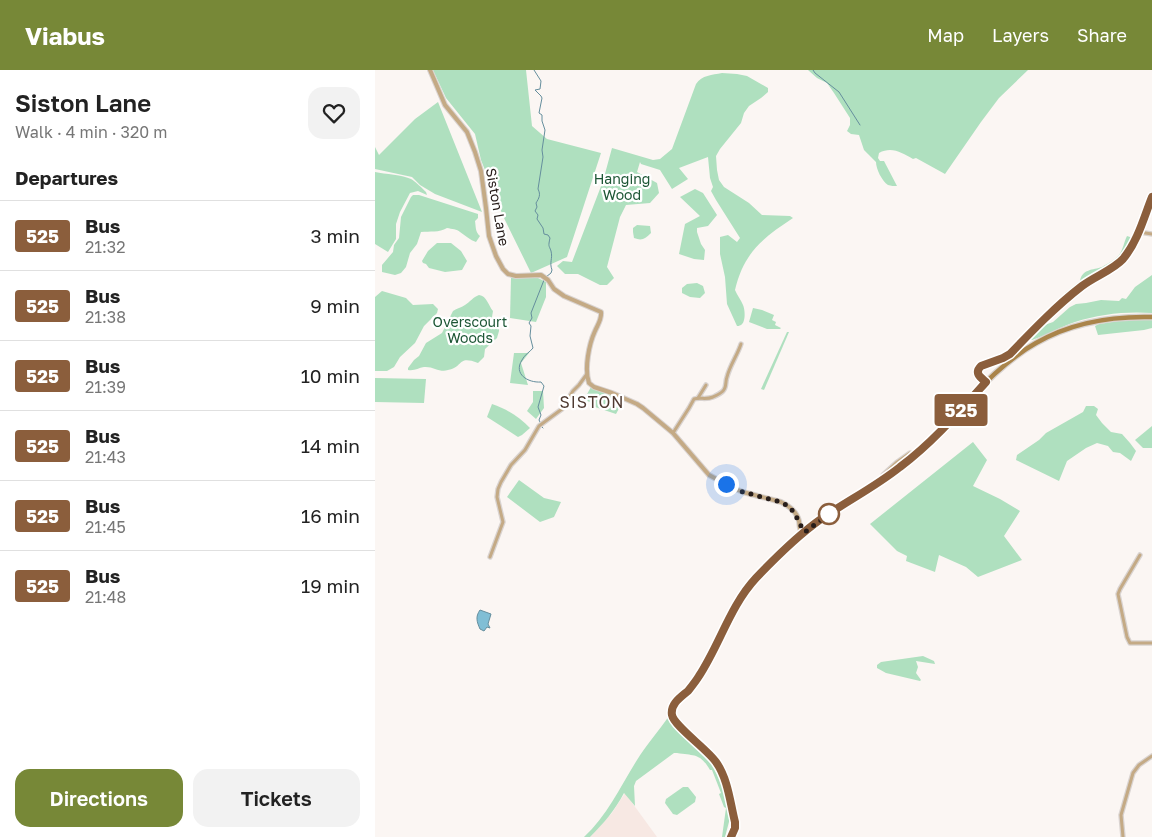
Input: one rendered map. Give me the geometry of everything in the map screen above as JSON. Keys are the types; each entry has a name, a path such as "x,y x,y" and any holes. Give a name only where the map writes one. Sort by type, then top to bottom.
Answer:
{"main road":[{"path":"986,382 977,371 981,366 1010,354 1082,286 1118,264 1132,247 1152,196"},
{"path":"731,837 735,828 735,822 725,778 716,762 683,730 671,714 677,701 689,690 701,673 723,628 743,594 756,578 803,533 915,455 941,431 999,369 1015,356 1058,332 1080,325 1129,316 1152,317"}],"street":[{"name":"Siston Lane","path":"430,70 445,105 467,132 475,152 481,171 489,236 499,264 505,272 516,276 538,274 546,278 554,289 564,296 601,312 602,316 591,342 587,374"},
{"path":"1139,232 1152,234"},
{"path":"673,433 693,399 711,398 723,390 726,386 726,378 737,357 741,344"},
{"path":"490,557 503,522 497,497 501,482 511,465 525,450 539,426 562,409 573,391 587,374"},
{"path":"587,374 589,383 592,385"},
{"path":"579,385 592,385 637,404 673,433 709,475 743,492 787,504 795,512 799,521 799,531 803,533"},
{"path":"698,398 705,385"},
{"path":"1140,555 1119,594 1127,637 1130,643 1152,643"},
{"path":"1123,837 1121,815 1133,773 1139,765 1152,756"}],"shaded area":[{"path":"625,793 657,837 590,837 612,813"}],"green space":[{"path":"433,70 526,70 532,126 547,139 601,153 567,257 531,273 503,216 481,160 475,134 446,98"},
{"path":"808,70 1028,70 999,98 945,174 916,158 913,159 897,151 888,150 879,153 878,158 880,161 884,161 897,186 891,186 884,181 878,171 876,162 864,150 859,135 851,134 847,131 850,125 850,118 827,83 817,78"},
{"name":"Hanging Wood","path":"722,73 747,76 768,88 768,92 749,106 744,113 741,123 716,156 719,180 724,187 749,203 762,215 790,216 793,218 756,247 744,266 735,290 744,307 743,323 737,326 727,304 725,277 720,254 720,237 728,235 737,242 740,238 711,191 713,187 708,157 679,168 688,179 672,189 660,170 640,162 637,172 657,183 659,193 650,203 626,205 620,217 607,267 614,278 607,285 600,285 578,274 565,274 557,266 563,261 572,262 603,181 612,148 653,160 660,159 672,149 698,81 704,77"},
{"path":"438,102 482,212 435,194 420,185 412,177 375,169 375,147 379,155 415,119"},
{"path":"375,172 411,179 427,195 418,191 410,193 396,224 396,239 388,252 375,244"},
{"path":"695,189 703,193 717,215 708,226 697,228 701,244 705,250 704,260 679,254 685,224 700,216 680,197"},
{"path":"413,195 419,195 478,214 478,218 475,221 476,231 480,236 476,242 453,229 447,228 438,231 421,232 417,244 410,253 406,267 401,273 395,275 382,272 382,265 393,252 394,245 399,238 401,217"},
{"path":"637,225 650,226 651,233 643,239 634,238 633,228"},
{"path":"1127,236 1133,238 1118,259 1086,279 1068,296 1065,293 1080,281 1085,272 1102,267 1117,257 1122,251"},
{"path":"437,243 451,243 461,251 467,261 462,270 445,272 429,268 423,263 422,261 428,251"},
{"path":"1152,275 1152,313 1103,315 1075,322 1029,340 1028,338 1039,327 1053,322 1070,307 1076,304 1101,300 1119,301 1122,298 1126,299 1135,287"},
{"path":"511,278 538,278 546,282 546,297 536,322 510,318"},
{"path":"697,283 703,286 705,293 700,298 690,297 682,293 682,288 687,284"},
{"path":"382,291 406,298 413,305 433,304 438,309 437,313 424,326 415,343 400,357 394,367 387,371 375,371 375,297"},
{"name":"Overscourt Woods","path":"479,295 486,299 493,311 492,317 499,321 497,338 485,349 484,357 478,363 467,360 453,369 445,371 427,367 408,370 426,343 442,333 453,311"},
{"path":"753,308 774,315 772,320 776,322 775,325 781,328 767,329 749,322"},
{"path":"1131,319 1152,320 1152,328 1098,335 1095,326 1099,324"},
{"path":"787,332 789,332 764,390 761,389"},
{"path":"514,353 529,353 521,363 528,385 510,383"},
{"path":"375,378 426,379 424,403 375,402"},
{"path":"591,387 624,399 616,414 592,406 592,403 585,400"},
{"path":"533,391 543,391 544,408 536,419 527,411 533,402"},
{"path":"492,404 513,414 530,428 518,437 487,417"},
{"path":"1086,406 1094,406 1098,409 1096,415 1102,423 1111,432 1122,434 1130,443 1136,451 1131,461 1120,453 1113,452 1108,446 1097,443 1067,461 1059,481 1016,460 1017,455 1046,433 1083,412"},
{"path":"1152,426 1152,448 1143,448 1135,440"},
{"path":"973,442 987,460 973,486 1020,511 1004,536 1022,560 978,577 966,567 939,555 935,572 906,561 907,556 897,551 870,524"},
{"path":"519,480 544,498 561,502 554,517 540,522 507,497"},
{"path":"923,656 934,661 935,664 916,661 918,667 916,673 920,681 886,673 877,668 877,665 881,662"},
{"path":"669,716 679,729 709,755 717,765 725,787 730,818 725,837 722,837 726,808 719,794 721,793 712,770 697,756 674,753 636,781 634,786 635,806 624,793 600,827 590,837 584,837 600,820 641,754"},
{"path":"683,787 688,787 696,797 695,802 677,815 673,814 665,803 666,799"}],"water":[{"path":"480,610 491,614 488,624 490,628 487,627 484,631 480,629 477,622 477,615"}],"waterway":[{"path":"534,70 541,81 540,89 535,90 542,98 539,113 542,115 545,130 538,189 539,198 535,211 544,234 550,238 552,270 546,277"},
{"path":"813,70 839,92 860,125"},
{"path":"540,422 541,415 538,407 544,386 541,382 531,381 523,377 519,369 523,358 533,348 530,336 531,326 529,323 544,280"}],"bus line":[{"name":"525","path":"731,837 735,828 735,822 725,778 716,762 680,727 671,714 677,701 689,690 709,660 723,628 737,603 756,578 802,534 821,519 875,485 928,444 986,382 979,376 977,371 981,366 995,362 1010,354 1082,286 1118,264 1132,247 1152,197"}],"district":[{"name":"SISTON","path":"592,402"}],"route":[{"path":"726,484 743,492 787,504 795,512 799,524 805,532 829,514"}]}
